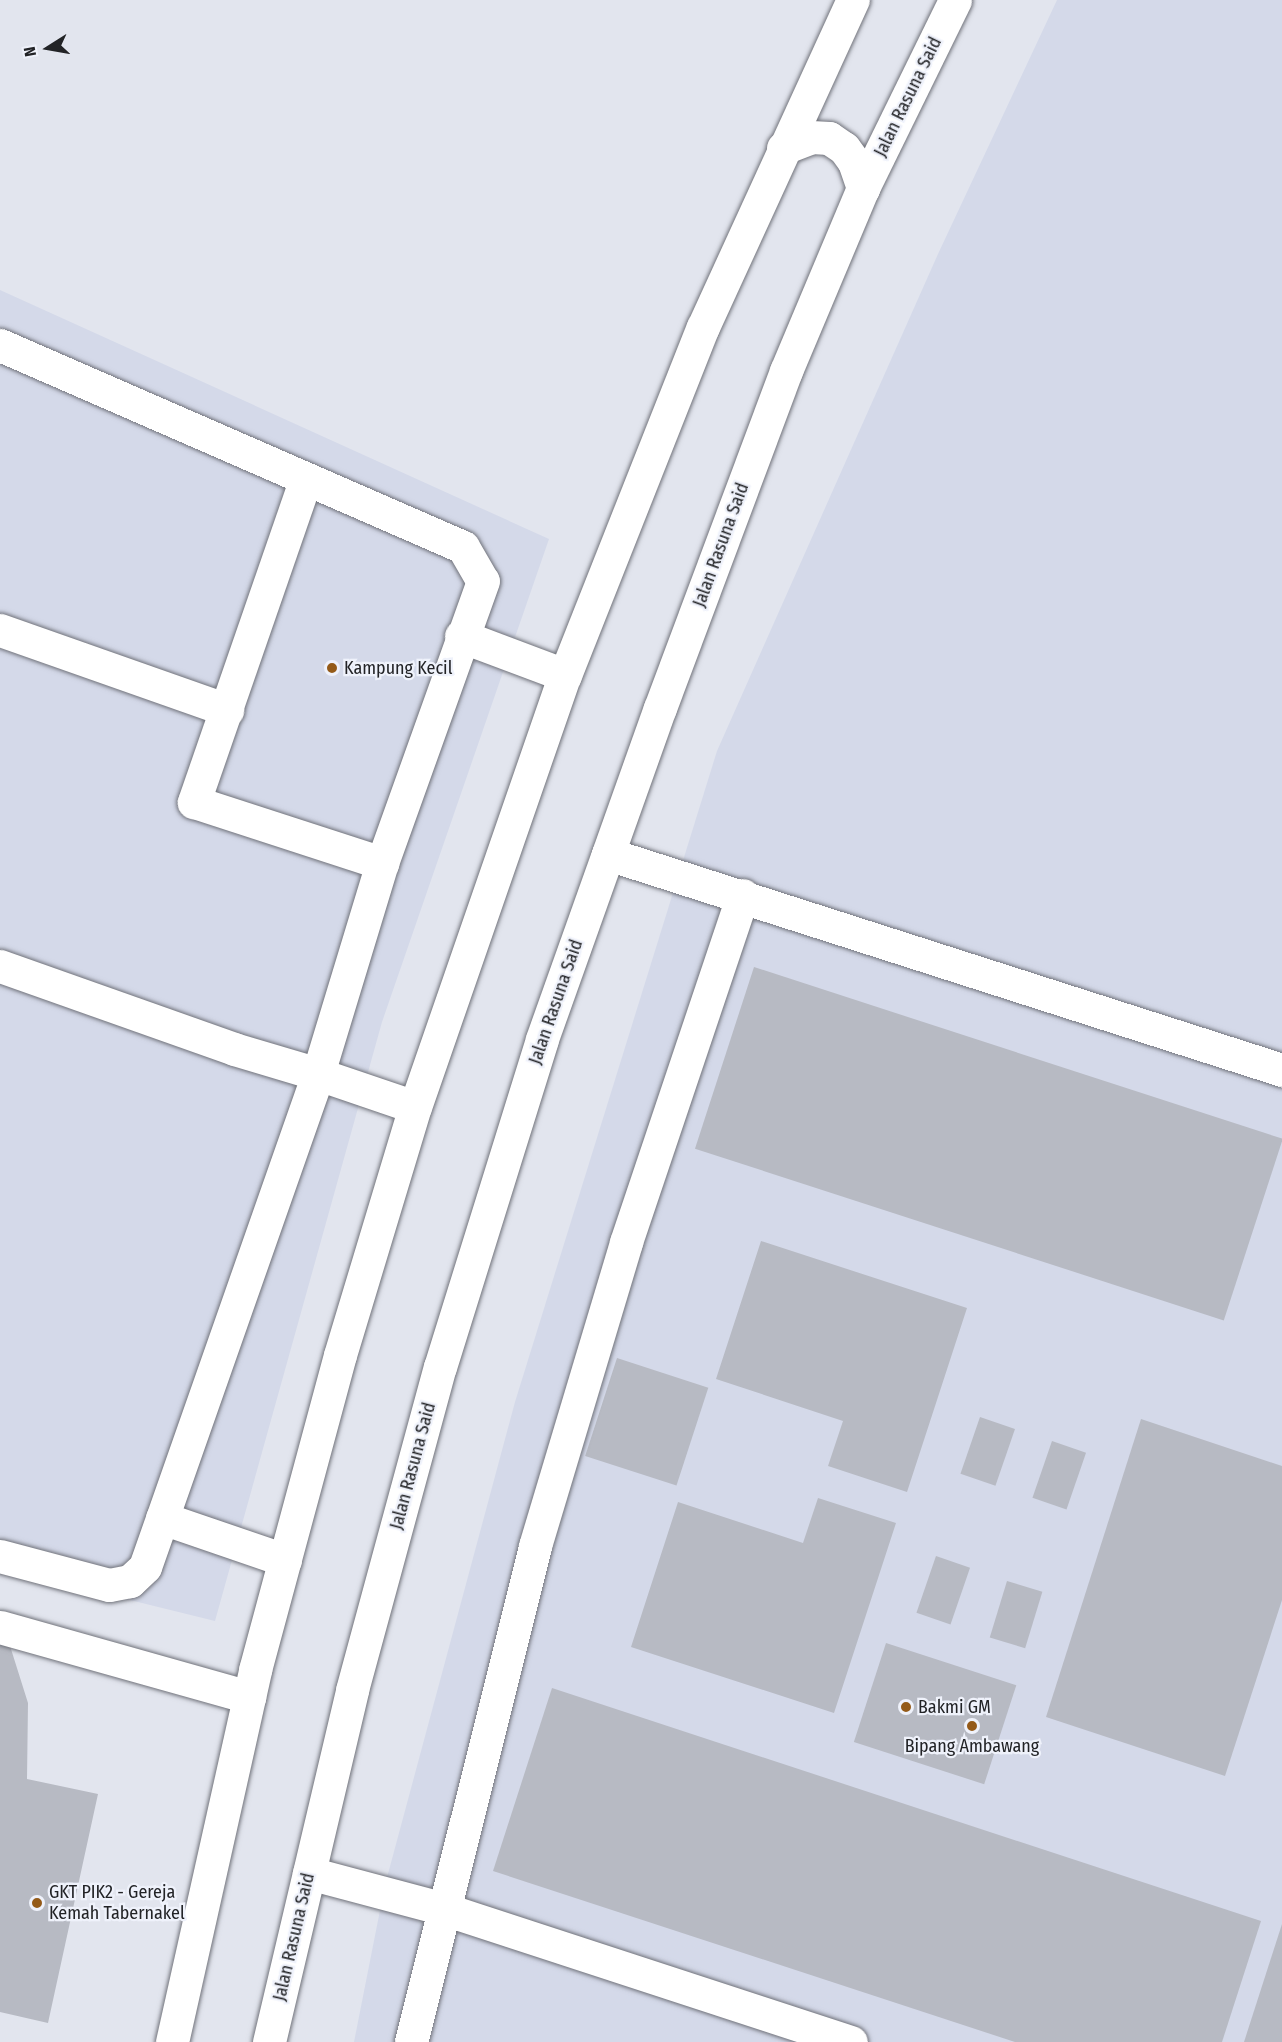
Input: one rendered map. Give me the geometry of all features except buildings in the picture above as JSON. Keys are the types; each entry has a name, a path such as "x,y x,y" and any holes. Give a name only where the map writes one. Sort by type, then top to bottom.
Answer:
{"street":[{"path":"172,2042 249,1697 340,1356 415,1107 565,675 703,327 783,148 853,0"},
{"name":"Jalan Rasuna Said","path":"269,2042 352,1690 440,1367 542,1040 786,371 863,188 955,0"},
{"path":"783,148 811,137 829,138 844,148 854,162 863,188"},
{"path":"0,345 463,547 483,580 461,636 382,863 318,1074 145,1567 130,1581 109,1585 0,1556"},
{"path":"305,480 194,802 382,863"},
{"path":"0,630 227,710"},
{"path":"461,636 565,675"},
{"path":"609,854 743,895 1282,1070"},
{"path":"411,2042 535,1546 626,1242 743,895"},
{"path":"0,966 234,1049 318,1074 415,1107"},
{"path":"162,1518 285,1560"},
{"path":"0,1627 249,1697"},
{"path":"309,1873 444,1909 851,2042"}],"shaded area":[{"path":"1057,0 1282,0 1282,2042 354,2042 385,1885 515,1402 717,751 938,254"},
{"path":"0,290 549,539 382,1022 215,1621 0,1568"}],"place":[{"name":"Kampung Kecil","path":"332,668"},
{"name":"Bakmi GM","path":"906,1707"},
{"name":"Bipang Ambawang","path":"972,1726"},
{"name":"GKT PIK2 - Gereja Kemah Tabernakel","path":"37,1903"}]}
